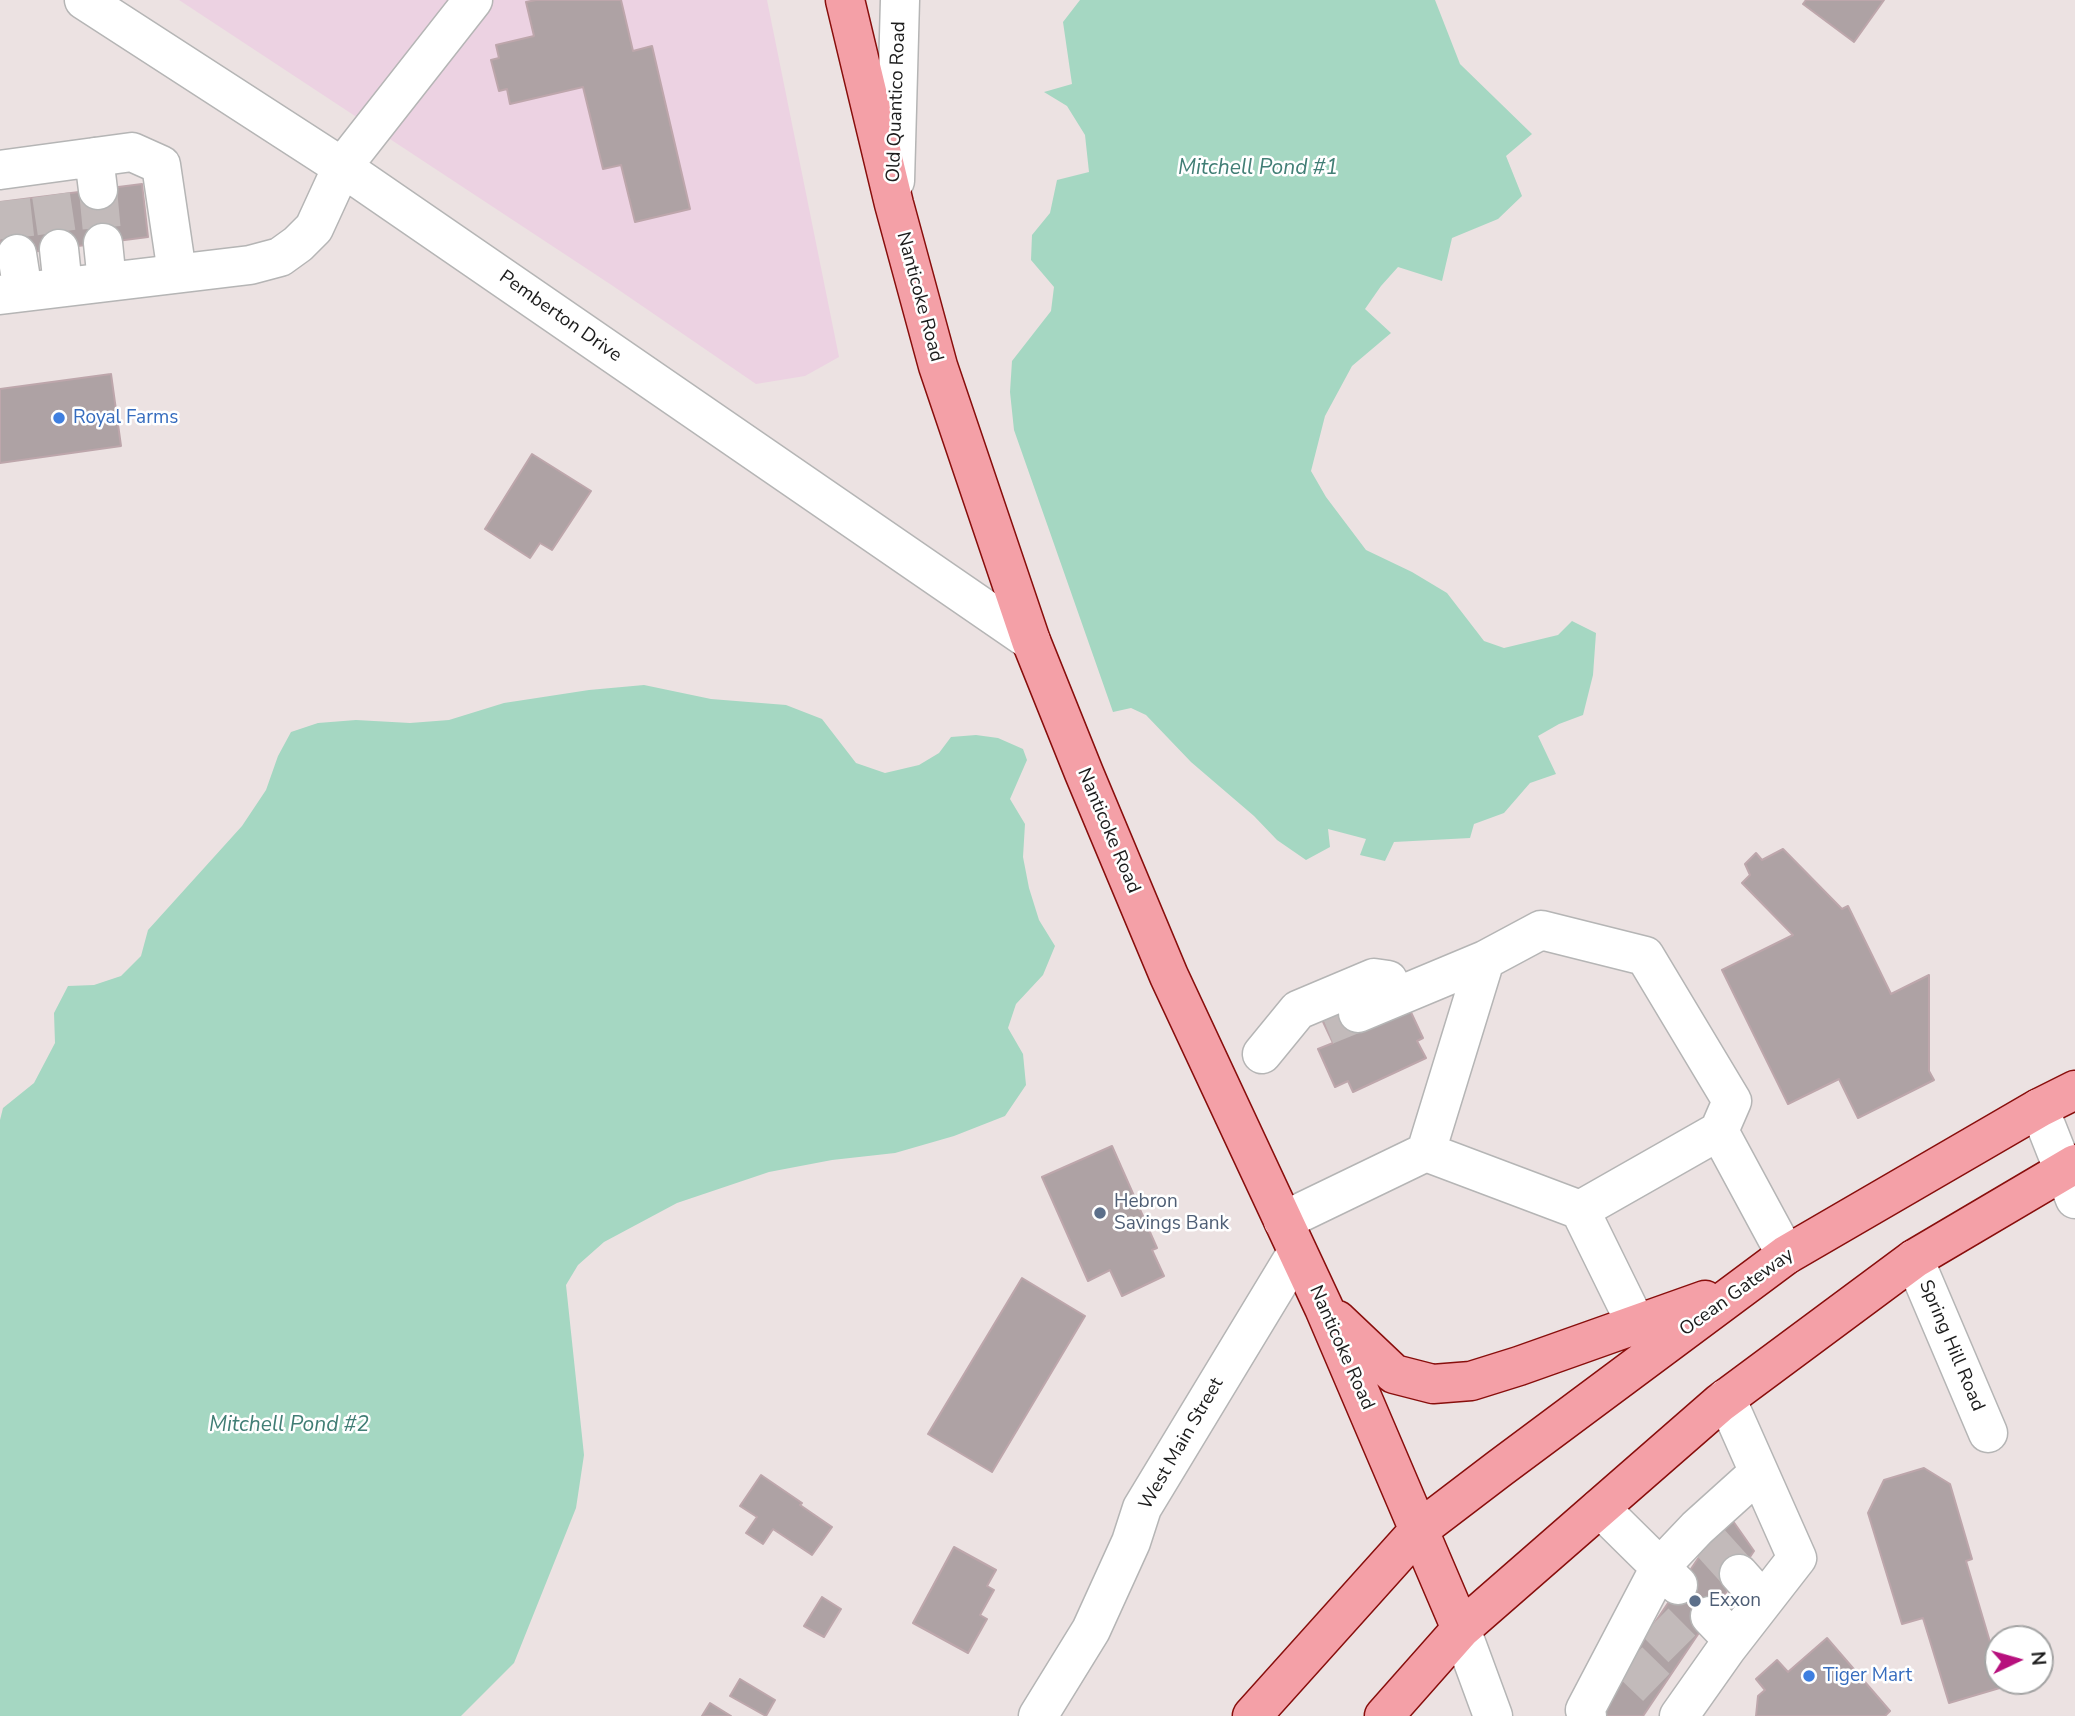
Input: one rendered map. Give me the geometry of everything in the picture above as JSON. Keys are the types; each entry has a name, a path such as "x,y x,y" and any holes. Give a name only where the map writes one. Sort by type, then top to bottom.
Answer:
{"main road":[{"name":"Nanticoke Road","path":"844,11 938,366 1031,641 1164,964 1324,1308 1461,1629"},
{"name":"Ocean Gateway","path":"1252,1716 1420,1529 1786,1255 2039,1108 2075,1090"},
{"path":"1384,1716 1461,1629 1727,1398 1914,1259 2072,1177"},
{"path":"1324,1308 1394,1374 1433,1384 1471,1381 1637,1326 1750,1283"}],"street":[{"name":"Pemberton Drive","path":"84,0 342,167 1031,641"},
{"path":"17,254 11,294 250,265 280,257 314,228 342,167 473,0"},
{"name":"Old Quantico Road","path":"894,204 900,0"},
{"path":"6,180 50,180 96,173 132,152 161,165 177,273"},
{"path":"103,243 107,282"},
{"path":"59,248 63,287"},
{"path":"1214,1074 1485,960 1541,930 1646,956 1732,1101 1719,1131 1580,1210"},
{"path":"1290,1236 1426,1152 1485,960"},
{"path":"1262,1054 1298,1010 1374,978 1429,984"},
{"path":"2039,1108 2072,1177"},
{"path":"1719,1131 1786,1255"},
{"path":"1426,1152 1580,1210 1637,1326"},
{"name":"West Main Street","path":"1038,1716 1091,1630 1131,1542 1142,1508 1290,1236"},
{"name":"Spring Hill Road","path":"1914,1259 1988,1433"},
{"path":"1673,1707 1696,1664 1751,1587 1797,1558 1727,1398"},
{"path":"1587,1716 1585,1710 1623,1655 1670,1577 1759,1473"},
{"path":"1600,1508 1670,1577"},
{"path":"1461,1629 1493,1716"}],"shaded area":[{"path":"179,0 767,0 839,357 805,376 756,384 613,286"}],"water":[{"name":"Mitchell Pond #1","path":"1080,0 1435,0 1460,64 1532,134 1506,156 1522,196 1498,219 1452,238 1442,281 1398,267 1365,309 1391,333 1352,366 1325,416 1311,471 1326,497 1366,550 1412,572 1447,593 1484,641 1504,648 1558,635 1572,621 1596,633 1593,675 1583,715 1538,736 1556,774 1530,783 1504,813 1474,824 1470,838 1394,842 1385,861 1360,855 1366,839 1328,829 1330,847 1306,860 1277,840 1254,816 1191,762 1146,715 1131,708 1113,712 1014,430 1010,392 1012,361 1051,311 1054,287 1031,260 1032,235 1050,213 1057,180 1089,172 1085,135 1067,106 1044,92 1072,84 1063,22"},
{"name":"Mitchell Pond #2","path":"644,685 711,699 786,705 822,719 856,763 885,773 919,765 939,753 951,737 976,735 998,738 1023,749 1027,760 1010,799 1025,824 1023,857 1029,888 1039,920 1055,946 1043,975 1016,1004 1008,1028 1023,1054 1026,1085 1005,1116 954,1136 895,1153 832,1160 769,1172 677,1203 604,1242 578,1265 566,1285 584,1455 576,1508 514,1663 461,1716 0,1716 0,1120 3,1108 34,1083 55,1043 54,1013 68,986 94,985 121,976 141,956 148,930 242,826 266,790 278,756 291,732 318,723 356,720 410,723 449,720 504,703"}],"building":[{"path":"621,0 633,51 652,46 690,209 635,222 621,165 603,169 583,87 510,104 507,89 499,91 491,60 499,58 496,45 534,36 526,2"},
{"path":"1806,0 1884,0 1854,42 1803,4"},
{"path":"142,184 148,237 0,256 0,202"},
{"name":"Royal Farms","path":"111,374 121,446 0,463 0,389"},
{"path":"532,454 591,491 552,550 540,543 530,558 485,529"},
{"path":"1783,849 1842,909 1848,906 1891,994 1929,975 1929,1071 1934,1080 1858,1118 1839,1079 1788,1104 1722,970 1793,935 1742,883 1750,875 1745,864 1756,853 1762,860"},
{"path":"1350,996 1409,1008 1423,1038 1417,1041 1426,1058 1353,1092 1348,1081 1335,1087 1318,1049 1333,1043 1318,1011"},
{"name":"Hebron Savings Bank","path":"1112,1146 1157,1248 1152,1250 1164,1276 1122,1296 1110,1270 1088,1281 1042,1177"},
{"path":"1022,1278 1085,1316 992,1472 928,1434"},
{"path":"1924,1468 1950,1484 1972,1559 1966,1561 1985,1625 1984,1693 1949,1703 1923,1618 1902,1624 1868,1513 1884,1480"},
{"path":"761,1475 832,1527 812,1555 773,1529 763,1544 746,1533 757,1517 740,1506"},
{"name":"Exxon","path":"1728,1514 1754,1551 1643,1716 1605,1716 1598,1707"},
{"path":"954,1547 996,1570 987,1586 994,1590 980,1615 987,1619 968,1653 913,1623"},
{"path":"822,1597 841,1609 824,1637 804,1626"},
{"name":"Tiger Mart","path":"1827,1638 1890,1711 1885,1716 1756,1716 1758,1696 1765,1690 1756,1679 1777,1660 1788,1672"},
{"path":"740,1679 775,1700 766,1716 730,1696"},
{"path":"710,1703 731,1716 702,1716"}],"tunnel":[{"path":"98,190 103,243"},
{"path":"51,195 59,249"},
{"path":"11,200 17,254"},
{"path":"1326,1026 1358,1013"},
{"path":"1710,1542 1739,1574"},
{"path":"1655,1622 1686,1653"},
{"path":"1629,1661 1660,1691"}],"place":[{"name":"Royal Farms","path":"59,418"},
{"name":"Hebron Savings Bank","path":"1100,1213"},
{"name":"Exxon","path":"1695,1601"},
{"name":"Tiger Mart","path":"1809,1676"}]}
